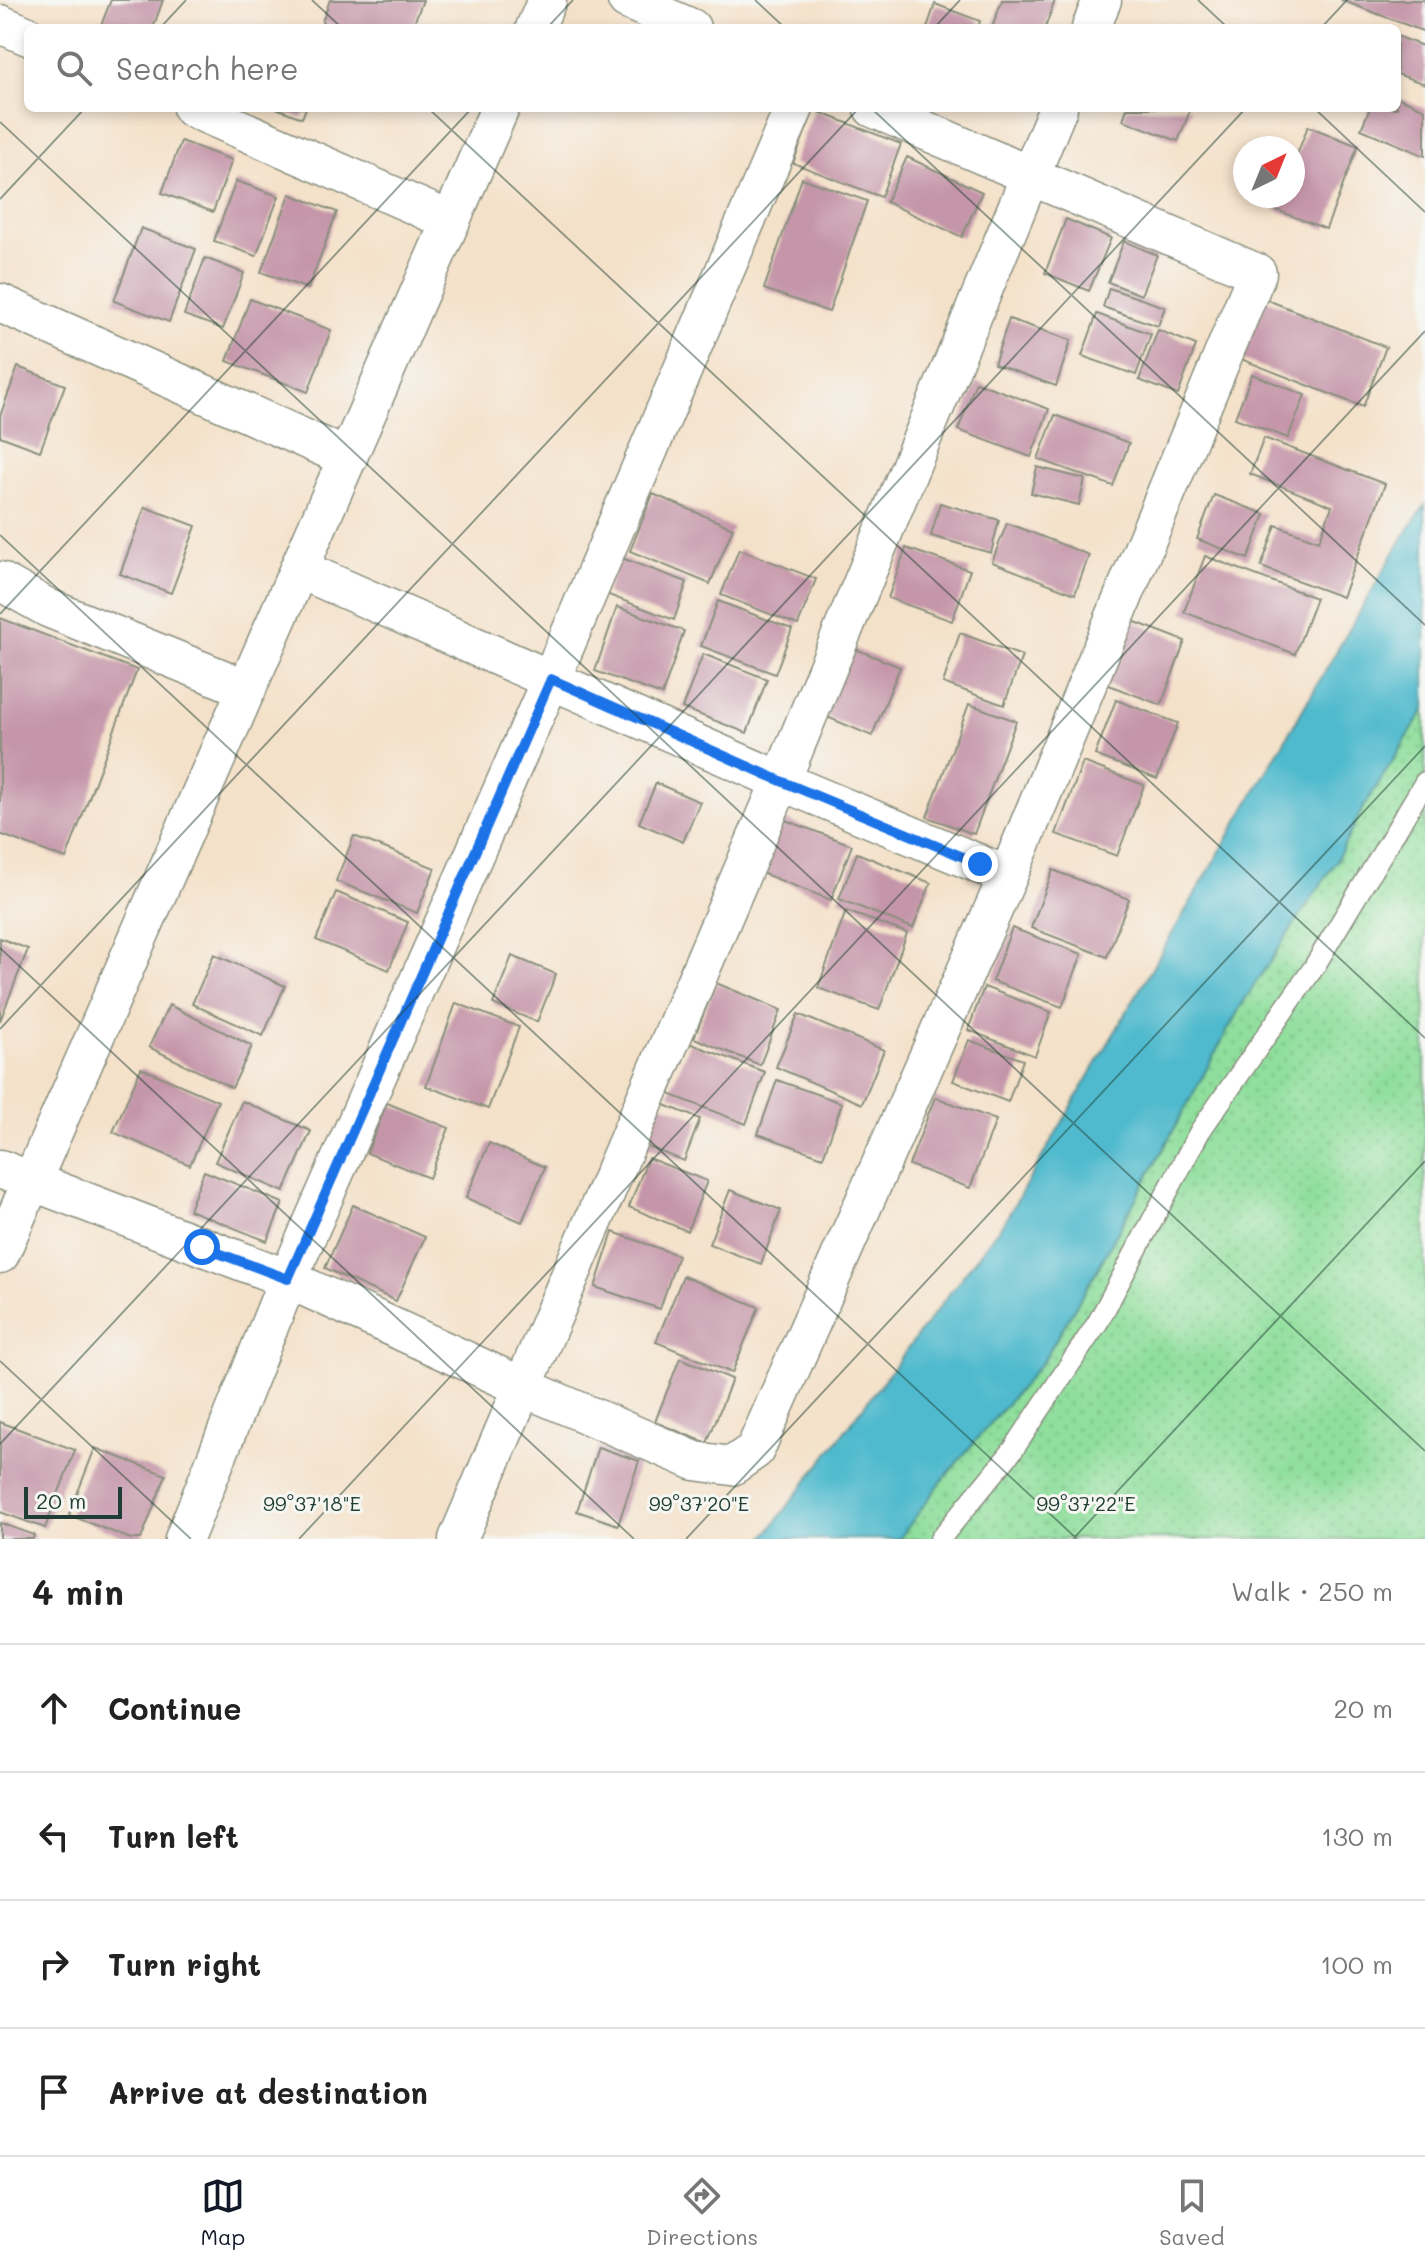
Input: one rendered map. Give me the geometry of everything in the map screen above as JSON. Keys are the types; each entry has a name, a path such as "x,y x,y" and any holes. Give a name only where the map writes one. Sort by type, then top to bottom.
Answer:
{"street":[{"path":"537,24 547,0"},
{"path":"627,0 682,24"},
{"path":"1093,24 1102,0"},
{"path":"0,24 24,34"},
{"path":"201,112 451,221"},
{"path":"0,1254 16,1176 247,689 498,112"},
{"path":"184,1539 288,1279 551,679 792,112"},
{"path":"16,1176 288,1279 523,1387 695,1461 732,1466 755,1450 1008,876 1257,273 882,112"},
{"path":"458,1539 781,781 1056,112"},
{"path":"0,303 348,458"},
{"path":"299,569 781,781 1008,876"},
{"path":"0,581 48,608 247,689"}],"lane":[{"path":"940,1539 1013,1450 1098,1322 1200,1131 1314,967 1425,782"}],"green space":[{"path":"1425,709 1425,1539 899,1539 944,1478 1043,1361 1097,1270 1242,1004 1336,861 1362,810"}],"water":[{"path":"1425,505 1425,709 1362,810 1336,861 1242,1004 1097,1270 1043,1361 944,1478 899,1539 763,1539 1006,1219 1402,539"}],"building":[{"path":"111,0 163,0 154,24 102,24"},
{"path":"330,0 423,0 414,24 322,22"},
{"path":"1002,0 1055,0 1046,24 993,24"},
{"path":"1341,0 1425,0 1425,32"},
{"path":"935,4 980,21 979,24 928,24"},
{"path":"1401,38 1425,47 1425,84 1401,75"},
{"path":"1401,99 1425,109 1425,156 1361,129 1368,112 1401,112"},
{"path":"286,112 304,112 302,118"},
{"path":"813,112 901,144 881,197 793,163"},
{"path":"1126,112 1189,112 1178,141 1123,120"},
{"path":"1308,126 1358,146 1326,229 1276,210 1305,208 1304,136"},
{"path":"181,141 232,160 213,212 162,193"},
{"path":"907,157 982,192 962,237 886,202"},
{"path":"802,178 867,201 829,312 764,289"},
{"path":"236,181 279,196 256,256 214,241"},
{"path":"290,194 337,212 308,289 261,272"},
{"path":"1066,219 1111,238 1089,291 1045,273"},
{"path":"141,228 196,249 169,322 114,301"},
{"path":"1124,241 1157,255 1141,295 1108,282"},
{"path":"205,258 244,273 223,329 184,315"},
{"path":"1109,288 1165,307 1158,326 1103,307"},
{"path":"250,299 331,330 308,392 227,361"},
{"path":"1265,299 1386,347 1363,407 1241,359"},
{"path":"1097,314 1151,334 1136,375 1082,356"},
{"path":"1009,319 1071,340 1056,386 994,364"},
{"path":"1158,330 1196,345 1178,395 1139,380"},
{"path":"18,367 65,385 40,451 0,436 0,416"},
{"path":"1252,374 1305,395 1288,438 1235,418"},
{"path":"976,382 1049,409 1031,457 958,430"},
{"path":"1055,415 1129,443 1113,486 1038,459"},
{"path":"1264,438 1385,484 1342,597 1261,567 1276,525 1319,541 1332,506 1250,474"},
{"path":"1037,467 1085,479 1079,505 1031,493"},
{"path":"653,494 733,528 710,584 630,551"},
{"path":"1214,495 1265,514 1248,559 1197,539"},
{"path":"940,503 999,520 991,553 931,536"},
{"path":"145,507 196,526 171,593 120,574"},
{"path":"1007,523 1089,555 1075,594 992,562"},
{"path":"906,548 970,570 952,621 888,598"},
{"path":"739,549 816,579 798,625 721,595"},
{"path":"1205,556 1316,598 1295,654 1184,612"},
{"path":"619,557 687,582 674,620 606,594"},
{"path":"718,601 792,629 775,674 701,646"},
{"path":"617,607 684,631 662,695 595,671"},
{"path":"0,618 137,670 66,859 0,834"},
{"path":"1130,620 1185,641 1161,705 1106,684"},
{"path":"960,633 1022,656 1004,705 943,683"},
{"path":"848,646 900,667 872,736 820,714"},
{"path":"703,654 767,679 747,733 682,708"},
{"path":"1116,700 1178,723 1157,779 1095,755"},
{"path":"969,704 1016,721 974,834 927,817"},
{"path":"1083,762 1144,785 1117,856 1056,834"},
{"path":"656,783 700,802 683,842 639,823"},
{"path":"780,818 852,845 831,900 759,872"},
{"path":"354,836 435,868 417,913 336,881"},
{"path":"857,853 931,883 913,928 839,899"},
{"path":"1053,870 1129,899 1107,957 1031,928"},
{"path":"336,892 408,922 389,970 316,940"},
{"path":"846,911 907,933 879,1010 818,988"},
{"path":"1012,928 1082,954 1062,1007 992,981"},
{"path":"0,938 28,949 0,1021"},
{"path":"214,954 285,986 263,1036 192,1004"},
{"path":"512,956 556,974 537,1022 493,1004"},
{"path":"716,983 781,1010 760,1065 694,1038"},
{"path":"984,987 1051,1012 1035,1056 968,1030"},
{"path":"456,1003 519,1027 488,1109 426,1086"},
{"path":"169,1005 252,1046 232,1088 149,1047"},
{"path":"798,1014 884,1050 862,1104 776,1067"},
{"path":"969,1040 1023,1060 1008,1102 953,1081"},
{"path":"689,1043 765,1072 746,1124 669,1094"},
{"path":"141,1068 218,1101 190,1165 113,1132"},
{"path":"777,1080 842,1103 823,1157 758,1134"},
{"path":"935,1097 996,1120 970,1188 909,1165"},
{"path":"242,1101 311,1131 284,1192 215,1162"},
{"path":"387,1103 449,1128 429,1178 367,1153"},
{"path":"660,1103 700,1119 684,1161 643,1145"},
{"path":"489,1143 545,1167 522,1222 466,1198"},
{"path":"648,1158 707,1181 687,1231 629,1207"},
{"path":"204,1171 283,1203 267,1241 189,1210"},
{"path":"730,1190 781,1210 761,1264 709,1244"},
{"path":"353,1205 425,1237 396,1301 325,1268"},
{"path":"613,1232 678,1255 660,1309 595,1287"},
{"path":"683,1276 759,1307 732,1373 656,1342"},
{"path":"680,1358 732,1379 707,1443 655,1422"},
{"path":"0,1422 75,1450 45,1528 0,1512"},
{"path":"598,1447 639,1461 618,1525 577,1511"},
{"path":"95,1448 166,1475 141,1539 131,1539 69,1515"},
{"path":"0,1523 34,1535 33,1539 0,1539"}],"route":[{"path":"202,1247 288,1279 551,679 781,781 980,864"}]}
